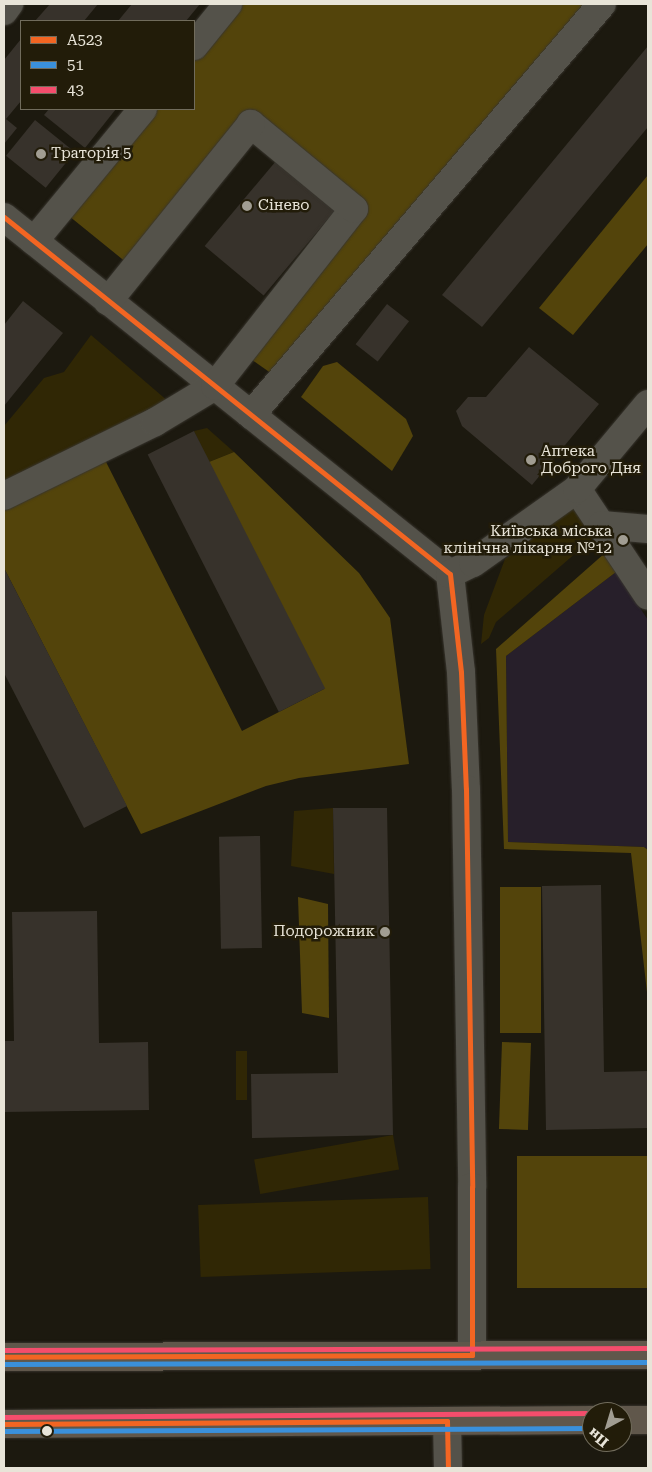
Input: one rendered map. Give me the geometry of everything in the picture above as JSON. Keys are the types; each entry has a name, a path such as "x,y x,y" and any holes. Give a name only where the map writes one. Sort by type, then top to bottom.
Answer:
{"highway":[{"path":"4,1357 648,1355"},
{"path":"4,1424 582,1420"},
{"path":"632,1420 648,1420"}],"street":[{"path":"4,10 9,4"},
{"path":"195,45 228,4"},
{"path":"251,415 602,4"},
{"path":"142,110 14,232 108,300 450,574 461,672 466,789 472,1187 472,1355"},
{"path":"4,496 175,412 214,386 354,209 251,124 108,300"},
{"path":"450,574 473,564 577,489 648,404"},
{"path":"577,489 648,596"},
{"path":"602,525 648,529"},
{"path":"447,1421 448,1468"}],"shaded area":[{"path":"241,4 591,4 275,376 248,357 367,206 250,112 127,263 69,216 155,110 195,110 195,61"},
{"path":"648,175 648,244 573,335 539,308"},
{"path":"91,335 169,402 4,489 4,426 44,378 64,372"},
{"path":"337,362 406,419 413,436 392,471 301,397 323,366"},
{"path":"207,428 234,452 209,462 194,431"},
{"path":"234,452 359,573 390,618 409,764 299,778 266,786 141,834 4,568 4,507 103,456 242,731 324,689 209,462"},
{"path":"578,504 599,533 496,622 489,638 481,644 484,615 505,559"},
{"path":"605,553 616,572 506,656 508,842 644,847 648,850 648,1001 631,853 504,849 496,649"},
{"path":"616,572 648,620 648,850 644,847 508,842 506,656"},
{"path":"333,808 334,874 291,866 294,811"},
{"path":"500,887 541,887 541,1033 500,1033"},
{"path":"298,897 328,904 329,1018 302,1013"},
{"path":"502,1042 531,1043 528,1130 499,1129"},
{"path":"236,1051 247,1051 247,1100 236,1100"},
{"path":"393,1135 399,1169 260,1194 254,1159"},
{"path":"517,1156 648,1156 648,1288 517,1288"},
{"path":"428,1197 431,1269 201,1277 198,1205"}],"building":[{"path":"50,4 98,4 85,20 36,20"},
{"path":"132,4 200,4 187,20 119,20"},
{"path":"20,40 20,102 6,119 17,128 4,144 4,60"},
{"path":"648,46 648,127 482,327 442,295"},
{"path":"48,110 115,110 85,148 44,115"},
{"name":"Траторія 5","path":"35,120 75,152 46,188 6,156"},
{"path":"276,161 335,210 264,296 205,246"},
{"path":"23,301 63,333 4,406 4,325"},
{"path":"387,304 409,321 378,361 356,344"},
{"path":"529,347 599,404 532,485 462,426 456,411 468,397 486,397"},
{"path":"194,431 325,689 279,712 148,455"},
{"path":"4,568 127,806 84,828 4,673"},
{"path":"333,808 387,808 393,1135 252,1138 251,1074 338,1073"},
{"path":"260,836 262,948 221,949 219,837"},
{"path":"601,885 604,1072 648,1071 648,1128 546,1130 542,886"},
{"path":"97,911 99,1043 148,1042 149,1110 4,1112 4,1041 14,1041 12,912"}],"transit line":[{"name":"А523","path":"4,217 450,574 461,672 466,789 472,1187 472,1355 4,1357"},
{"name":"43","path":"4,1350 648,1348"},
{"name":"51","path":"4,1364 648,1362"},
{"name":"43","path":"4,1417 582,1413"},
{"name":"А523","path":"4,1424 447,1421 448,1468"},
{"name":"51","path":"4,1431 582,1428"}],"place":[{"name":"Траторія 5","path":"41,154"},
{"name":"Сінево","path":"247,206"},
{"name":"Аптека Доброго Дня","path":"531,460"},
{"name":"Київська міська клінічна лікарня №12","path":"623,540"},
{"name":"Подорожник","path":"385,932"}]}
